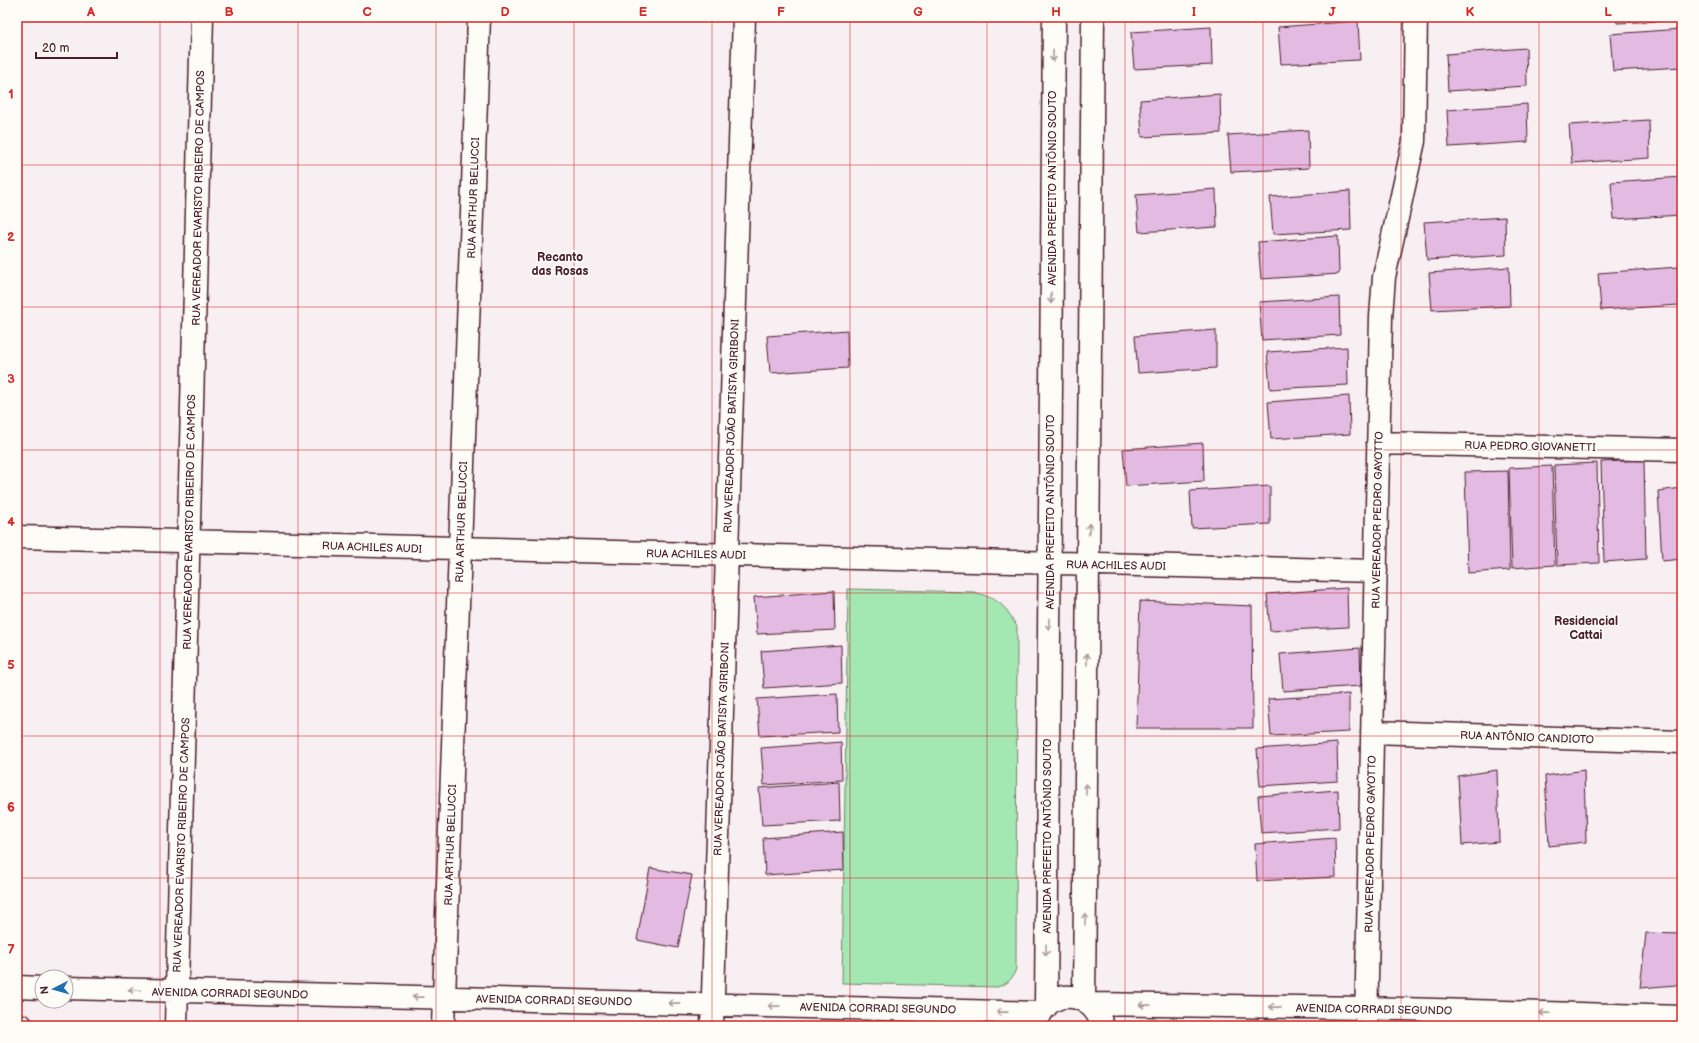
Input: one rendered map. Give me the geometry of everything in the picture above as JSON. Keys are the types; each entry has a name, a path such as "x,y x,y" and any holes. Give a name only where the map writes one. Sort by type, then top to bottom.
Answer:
{"street":[{"name":"RUA VEREADOR EVARISTO RIBEIRO DE CAMPOS","path":"176,1026 202,17"},
{"name":"RUA ARTHUR BELUCCI","path":"443,1026 480,17"},
{"name":"RUA VEREADOR JOÃO BATISTA GIRIBONI","path":"712,1026 744,17"},
{"name":"AVENIDA PREFEITO ANTÔNIO SOUTO","path":"1041,1015 1049,563 1054,17"},
{"path":"1093,17 1088,564 1087,1002 1096,1010 1102,1026"},
{"name":"RUA VEREADOR PEDRO GAYOTTO","path":"1366,1017 1381,317 1384,277 1414,141 1416,17"},
{"name":"RUA PEDRO GIOVANETTI","path":"1378,443 1682,450"},
{"name":"RUA ACHILES AUDI","path":"17,537 1376,572"},
{"name":"RUA ANTÔNIO CANDIOTO","path":"1372,732 1682,742"},
{"path":"17,987 34,988"},
{"name":"AVENIDA CORRADI SEGUNDO","path":"74,988 713,1004 1041,1015 1054,1000 1064,997 1075,997 1087,1002 1366,1017 1682,1018"},
{"path":"17,1026 22,1026"}],"green space":[{"path":"848,589 974,592 989,597 1000,604 1009,613 1017,627 1016,968 1010,980 1001,986 842,983"}],"building":[{"path":"1616,17 1682,17 1682,20 1617,23"},
{"path":"1358,21 1360,60 1281,64 1278,27"},
{"path":"1211,27 1212,65 1134,69 1131,32"},
{"path":"1682,29 1682,67 1613,71 1610,34"},
{"path":"1526,48 1527,86 1448,91 1446,54"},
{"path":"1220,94 1221,133 1142,137 1140,100"},
{"path":"1527,104 1528,142 1449,147 1447,110"},
{"path":"1649,120 1650,158 1572,163 1569,125"},
{"path":"1308,130 1309,168 1231,172 1228,135"},
{"path":"1682,177 1682,215 1614,219 1611,182"},
{"path":"1216,189 1217,227 1139,232 1136,195"},
{"path":"1350,191 1351,230 1273,234 1270,197"},
{"path":"1505,217 1506,255 1427,260 1424,222"},
{"path":"1338,236 1339,274 1261,279 1258,242"},
{"path":"1509,267 1510,306 1432,310 1429,273"},
{"path":"1678,267 1679,305 1601,310 1598,273"},
{"path":"1339,297 1340,335 1262,340 1259,302"},
{"path":"847,330 848,368 770,373 767,336"},
{"path":"1216,330 1216,368 1138,373 1135,336"},
{"path":"1347,347 1348,385 1270,389 1267,352"},
{"path":"1349,396 1350,434 1271,439 1268,402"},
{"path":"1203,443 1204,481 1126,486 1123,449"},
{"path":"1644,460 1646,559 1604,562 1601,462"},
{"path":"1597,463 1599,563 1557,565 1554,465"},
{"path":"1552,466 1555,565 1512,568 1509,468"},
{"path":"1508,471 1510,570 1468,573 1465,472"},
{"path":"1270,486 1270,524 1192,528 1190,491"},
{"path":"1682,488 1682,559 1662,561 1658,491"},
{"path":"1347,588 1348,627 1270,631 1267,594"},
{"path":"834,591 835,630 757,634 754,597"},
{"path":"1140,601 1252,606 1253,728 1136,728"},
{"path":"841,645 842,683 764,688 761,651"},
{"path":"1360,648 1361,686 1283,691 1280,654"},
{"path":"837,694 838,732 760,736 757,699"},
{"path":"1349,694 1349,732 1271,736 1268,699"},
{"path":"841,742 842,780 764,785 761,748"},
{"path":"1337,743 1338,781 1260,786 1257,749"},
{"path":"1497,770 1499,842 1462,845 1458,776"},
{"path":"1584,770 1586,842 1549,846 1545,776"},
{"path":"839,782 840,821 762,825 759,788"},
{"path":"1338,790 1339,828 1261,833 1258,796"},
{"path":"843,832 844,870 765,875 763,838"},
{"path":"1335,838 1336,877 1257,881 1255,844"},
{"path":"650,868 692,875 678,948 637,940"},
{"path":"1646,933 1682,934 1682,977 1676,985 1640,988"}],"district":[{"name":"Recanto das Rosas","path":"560,264"},
{"name":"Residencial Cattai","path":"1586,628"}]}
